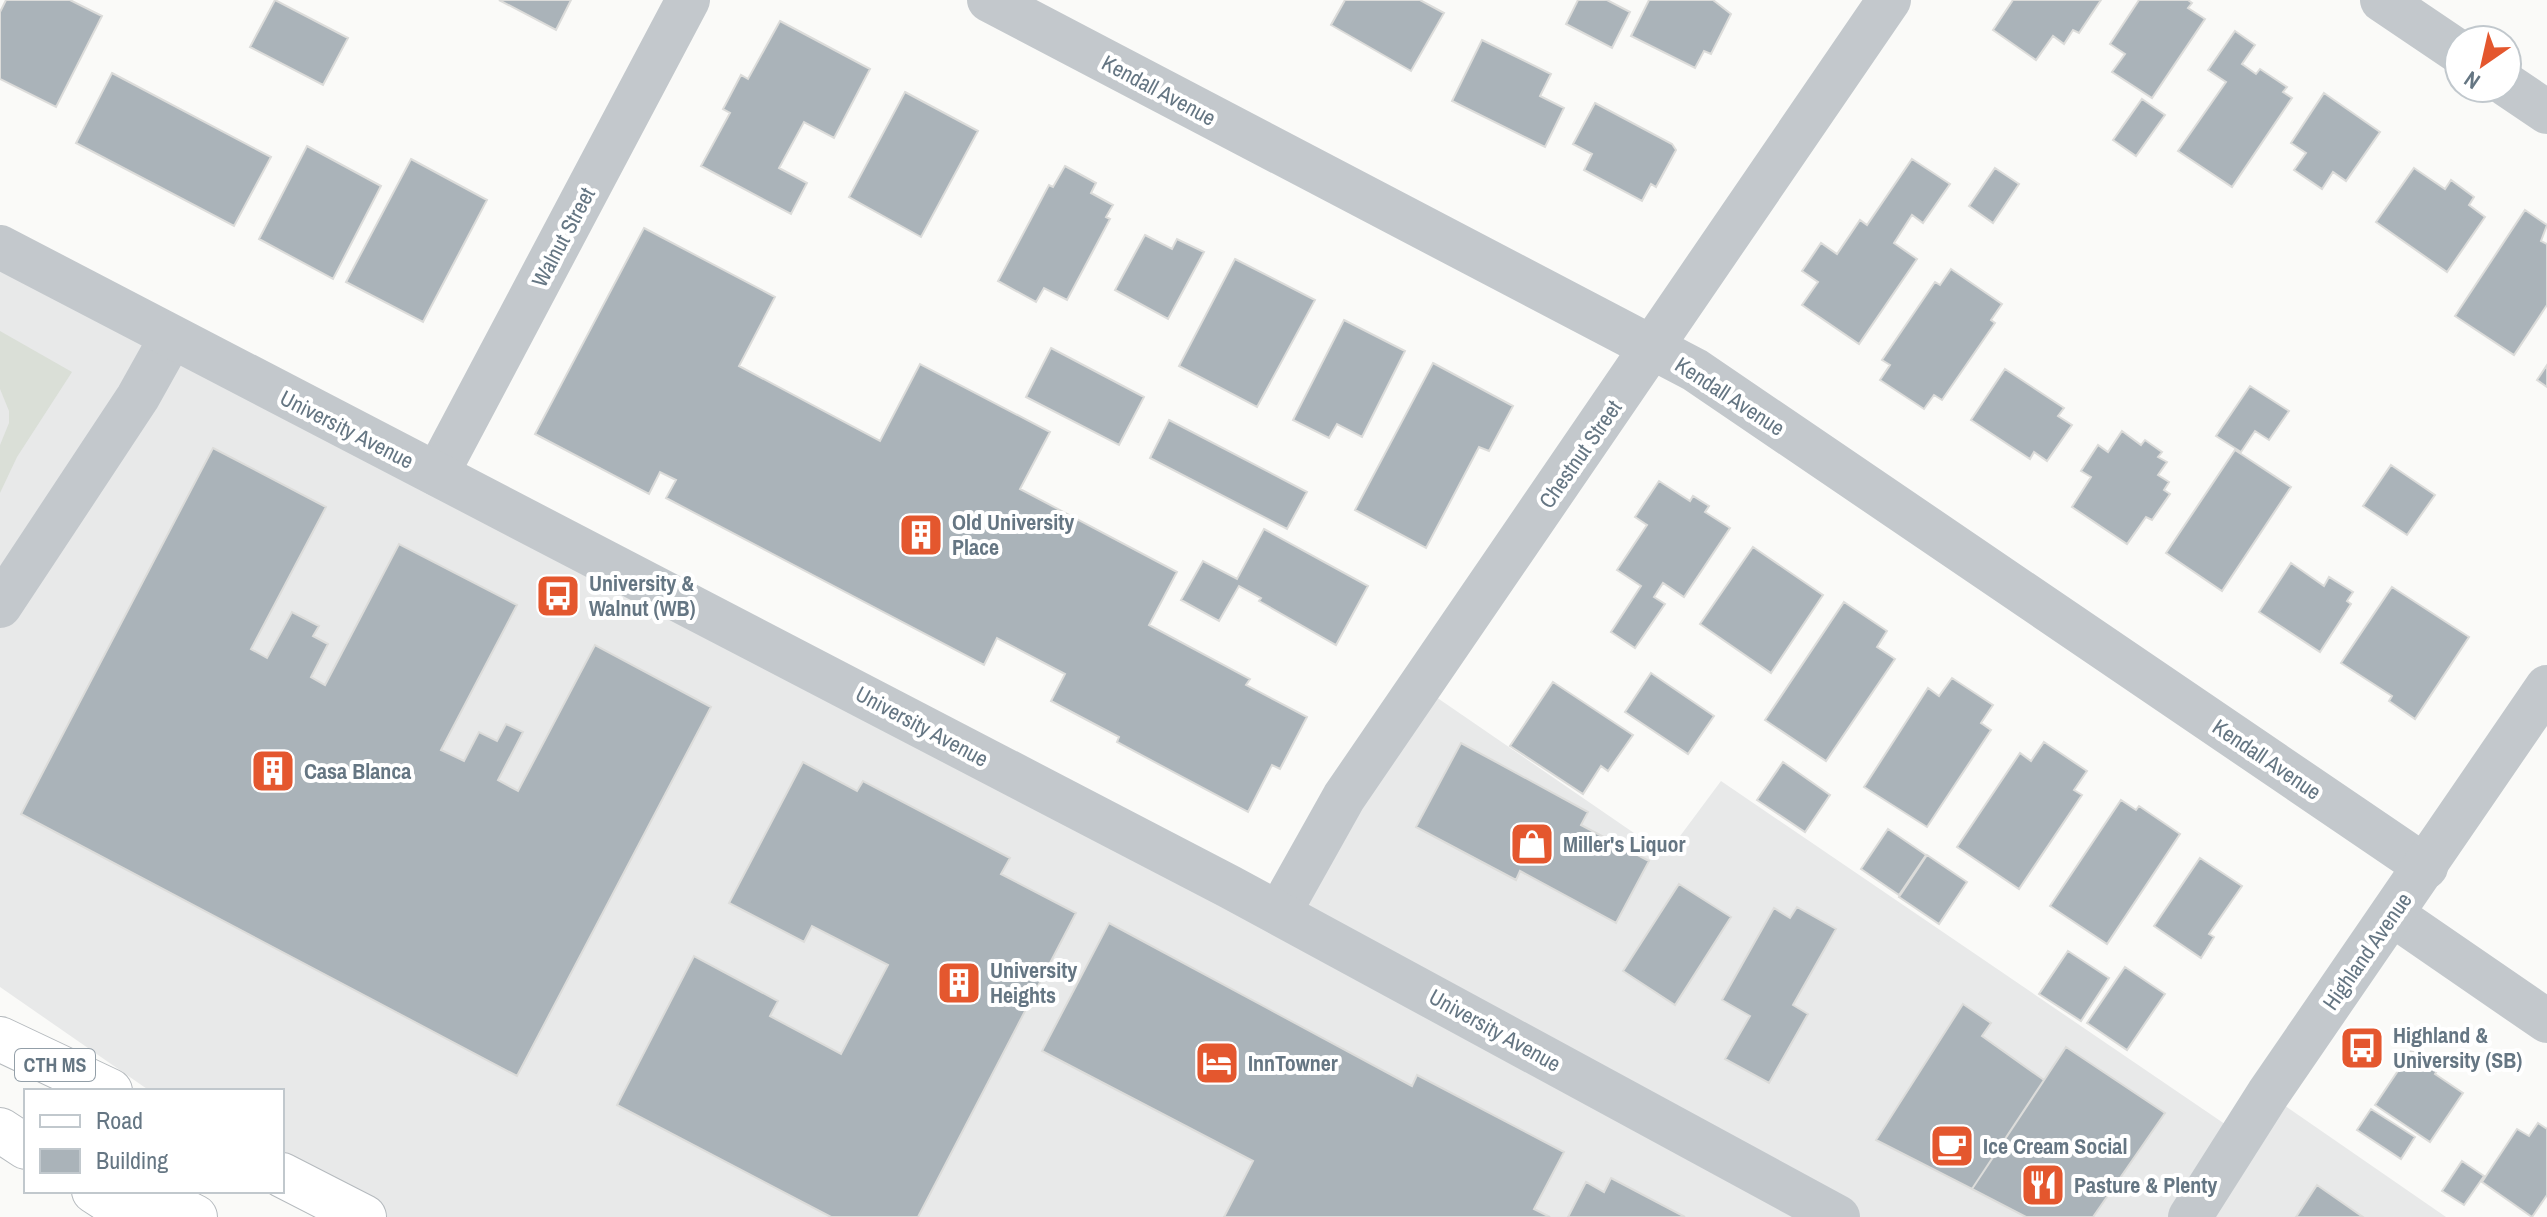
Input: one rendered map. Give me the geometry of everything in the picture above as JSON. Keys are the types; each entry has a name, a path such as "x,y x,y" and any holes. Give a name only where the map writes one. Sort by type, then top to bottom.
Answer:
{"main road":[{"name":"CTH MS","path":"0,1039 106,1089"},
{"path":"0,1120 24,1132"},
{"path":"0,1130 24,1146"},
{"path":"284,1176 364,1217"},
{"path":"97,1193 134,1217"},
{"path":"147,1193 195,1217"}],"street":[{"name":"Walnut Street","path":"437,474 688,0"},
{"name":"Kendall Avenue","path":"989,0 1695,370 2426,867"},
{"name":"Chestnut Street","path":"1279,913 1344,797 1889,0"},
{"path":"2382,0 2443,41"},
{"path":"2523,96 2547,112"},
{"name":"University Avenue","path":"0,247 1279,913 1838,1217"},
{"path":"0,606 138,397 171,338"},
{"name":"Highland Avenue","path":"2190,1217 2268,1094 2547,687"},
{"path":"2393,915 2547,1021"}],"shaded area":[{"path":"0,247 1279,913 1420,686 1666,855 1721,781 2241,1135 2268,1094 2446,1217 364,1217 284,1176 284,1089 147,1089 0,987"},
{"path":"0,331 72,372 17,457 0,493 0,445 9,423 9,411 0,389"}],"building":[{"path":"6,0 70,0 102,16 56,107 0,79 0,12"},
{"path":"275,0 348,38 323,85 250,47"},
{"path":"499,0 571,0 556,30"},
{"path":"1345,0 1420,0 1444,13 1411,71 1331,25"},
{"path":"1578,0 1607,0 1630,12 1612,48 1566,24"},
{"path":"1649,0 1713,0 1731,14 1711,54 1704,51 1695,68 1631,36"},
{"path":"2013,0 2101,0 2079,33 2073,30 2064,44 2053,36 2036,60 1993,30"},
{"path":"2139,0 2188,0 2192,3 2188,8 2205,19 2152,98 2112,72 2125,54 2110,44"},
{"path":"780,21 870,69 834,138 804,122 779,168 807,183 791,214 701,166 730,113 723,109 741,75 748,79"},
{"path":"2235,31 2255,45 2242,64 2256,74 2260,69 2287,87 2283,92 2292,98 2232,187 2178,151 2226,82 2208,70"},
{"path":"1482,40 1551,74 1540,96 1564,108 1545,147 1452,101"},
{"path":"112,73 271,157 234,226 76,143"},
{"path":"905,92 978,131 921,237 849,197"},
{"path":"2324,93 2380,132 2346,181 2333,172 2322,189 2294,170 2306,153 2291,143"},
{"path":"2142,99 2165,115 2136,156 2113,140"},
{"path":"1595,103 1672,144 1676,150 1656,187 1651,184 1642,201 1584,170 1592,154 1573,144"},
{"path":"307,146 381,186 333,279 259,239"},
{"path":"411,159 487,200 423,322 346,282"},
{"path":"1912,159 1950,184 1923,223 1912,215 1894,243 1917,259 1859,344 1802,305 1818,282 1802,271 1821,243 1837,254 1860,220 1867,225"},
{"path":"1065,166 1096,183 1091,193 1113,205 1106,217 1110,219 1067,300 1044,288 1036,302 998,281 1049,185 1053,187"},
{"path":"1995,168 2019,184 1993,223 1969,206"},
{"path":"2414,168 2445,189 2451,180 2474,197 2469,205 2485,217 2447,272 2376,222"},
{"path":"2525,210 2547,225 2541,241 2547,244 2547,305 2514,355 2455,316"},
{"name":"Old University Place","path":"644,228 775,297 739,366 880,441 920,364 1050,432 1020,489 1177,572 1149,625 1250,679 1246,685 1307,717 1280,769 1272,765 1248,812 1117,742 1119,737 1051,701 1065,674 997,638 984,665 666,498 676,480 660,472 649,494 535,434"},
{"path":"1145,235 1172,249 1177,239 1204,252 1168,319 1115,290"},
{"path":"1235,259 1315,300 1257,407 1179,366"},
{"path":"1951,269 2002,304 1991,320 1995,323 1942,400 1934,395 1924,409 1880,380 1890,365 1882,360 1935,282 1940,285"},
{"path":"1344,320 1405,351 1362,437 1337,424 1329,438 1293,420"},
{"path":"1051,348 1144,397 1119,445 1026,397"},
{"path":"1433,363 1513,406 1489,451 1479,447 1426,548 1355,510"},
{"path":"2547,365 2547,387 2537,380"},
{"path":"2005,369 2064,408 2058,416 2072,425 2047,461 2034,452 2030,459 1971,420"},
{"path":"2250,386 2289,411 2269,440 2255,431 2241,452 2216,436"},
{"path":"1169,420 1307,492 1287,529 1150,458"},
{"path":"2122,431 2141,445 2145,440 2162,452 2158,457 2167,462 2158,475 2169,482 2164,490 2170,494 2152,520 2146,517 2127,544 2072,507 2091,477 2081,471 2098,445 2108,452"},
{"name":"Casa Blanca","path":"213,448 326,507 251,649 267,658 292,612 319,626 313,636 328,644 311,677 325,685 399,544 517,605 441,750 464,761 479,732 497,741 506,724 523,732 498,780 518,791 595,645 711,707 517,1076 21,814"},
{"path":"2235,450 2291,487 2222,591 2166,553"},
{"path":"2391,465 2435,495 2407,535 2363,506"},
{"path":"1659,481 1690,501 1693,496 1709,506 1705,512 1730,528 1684,597 1663,583 1654,597 1665,604 1635,648 1611,632 1641,586 1617,570 1647,525 1635,517"},
{"path":"1264,529 1368,586 1336,645 1259,601 1261,598 1239,586 1219,621 1181,600 1203,561 1237,579"},
{"path":"1753,547 1823,595 1771,673 1700,624"},
{"path":"2291,563 2324,586 2329,577 2353,592 2347,601 2351,604 2320,652 2259,612"},
{"path":"2392,587 2469,637 2415,719 2389,701 2392,696 2341,663"},
{"path":"1844,602 1887,631 1877,647 1895,659 1826,761 1765,720"},
{"path":"1651,673 1714,716 1688,754 1625,712"},
{"path":"1952,678 1993,705 1981,723 1991,730 1927,827 1864,787 1928,688 1939,696"},
{"path":"1553,682 1633,735 1608,771 1601,766 1583,794 1510,746"},
{"path":"2044,742 2087,771 2074,790 2082,795 2019,889 1957,847 2020,753 2031,761"},
{"name":"Miller's Liquor","path":"1461,743 1588,812 1581,825 1649,861 1616,923 1520,871 1516,880 1416,827"},
{"name":"University Heights","path":"803,762 857,791 863,781 1010,858 1001,874 1076,913 918,1217 831,1217 617,1105 694,956 778,1001 770,1016 841,1054 888,965 812,926 804,942 729,903"},
{"path":"1783,762 1830,795 1805,832 1757,800"},
{"path":"2121,800 2136,810 2139,806 2180,834 2107,944 2050,906"},
{"path":"1888,829 1926,855 1899,895 1861,869"},
{"path":"1927,855 1967,882 1939,924 1899,897"},
{"path":"2200,858 2242,886 2209,934 2214,937 2201,958 2154,926"},
{"path":"1679,884 1731,917 1675,1005 1623,971"},
{"path":"1797,907 1836,929 1793,1005 1808,1014 1769,1083 1725,1059 1750,1016 1722,1000 1774,908 1790,918"},
{"name":"InnTowner","path":"1109,923 1412,1086 1417,1075 1564,1152 1534,1209 1550,1217 1224,1217 1253,1161 1042,1051"},
{"path":"2068,951 2109,978 2081,1021 2039,994"},
{"path":"2125,967 2165,994 2127,1050 2087,1023"},
{"path":"1963,1004 1991,1023 1982,1036 2044,1080 1972,1189 1876,1140"},
{"path":"2066,1047 2165,1113 2093,1217 2026,1217 1972,1189"},
{"path":"2412,1050 2438,1069 2435,1074 2463,1093 2430,1142 2375,1105"},
{"path":"2371,1109 2415,1137 2401,1159 2357,1130"},
{"path":"2538,1123 2547,1129 2547,1195 2532,1217 2482,1182 2517,1129 2529,1136"},
{"path":"2462,1161 2484,1176 2464,1205 2442,1191"},
{"path":"1611,1178 1685,1217 1568,1217 1586,1182 1604,1192"},
{"path":"2317,1185 2363,1217 2296,1217"}],"place":[{"name":"Old University Place","path":"921,535"},
{"name":"University & Walnut (WB)","path":"558,596"},
{"name":"Casa Blanca","path":"273,771"},
{"name":"Miller's Liquor","path":"1532,844"},
{"name":"University Heights","path":"959,983"},
{"name":"Highland & University (SB)","path":"2362,1048"},
{"name":"InnTowner","path":"1217,1063"},
{"name":"Ice Cream Social","path":"1952,1146"},
{"name":"Pasture & Plenty","path":"2043,1185"}]}
